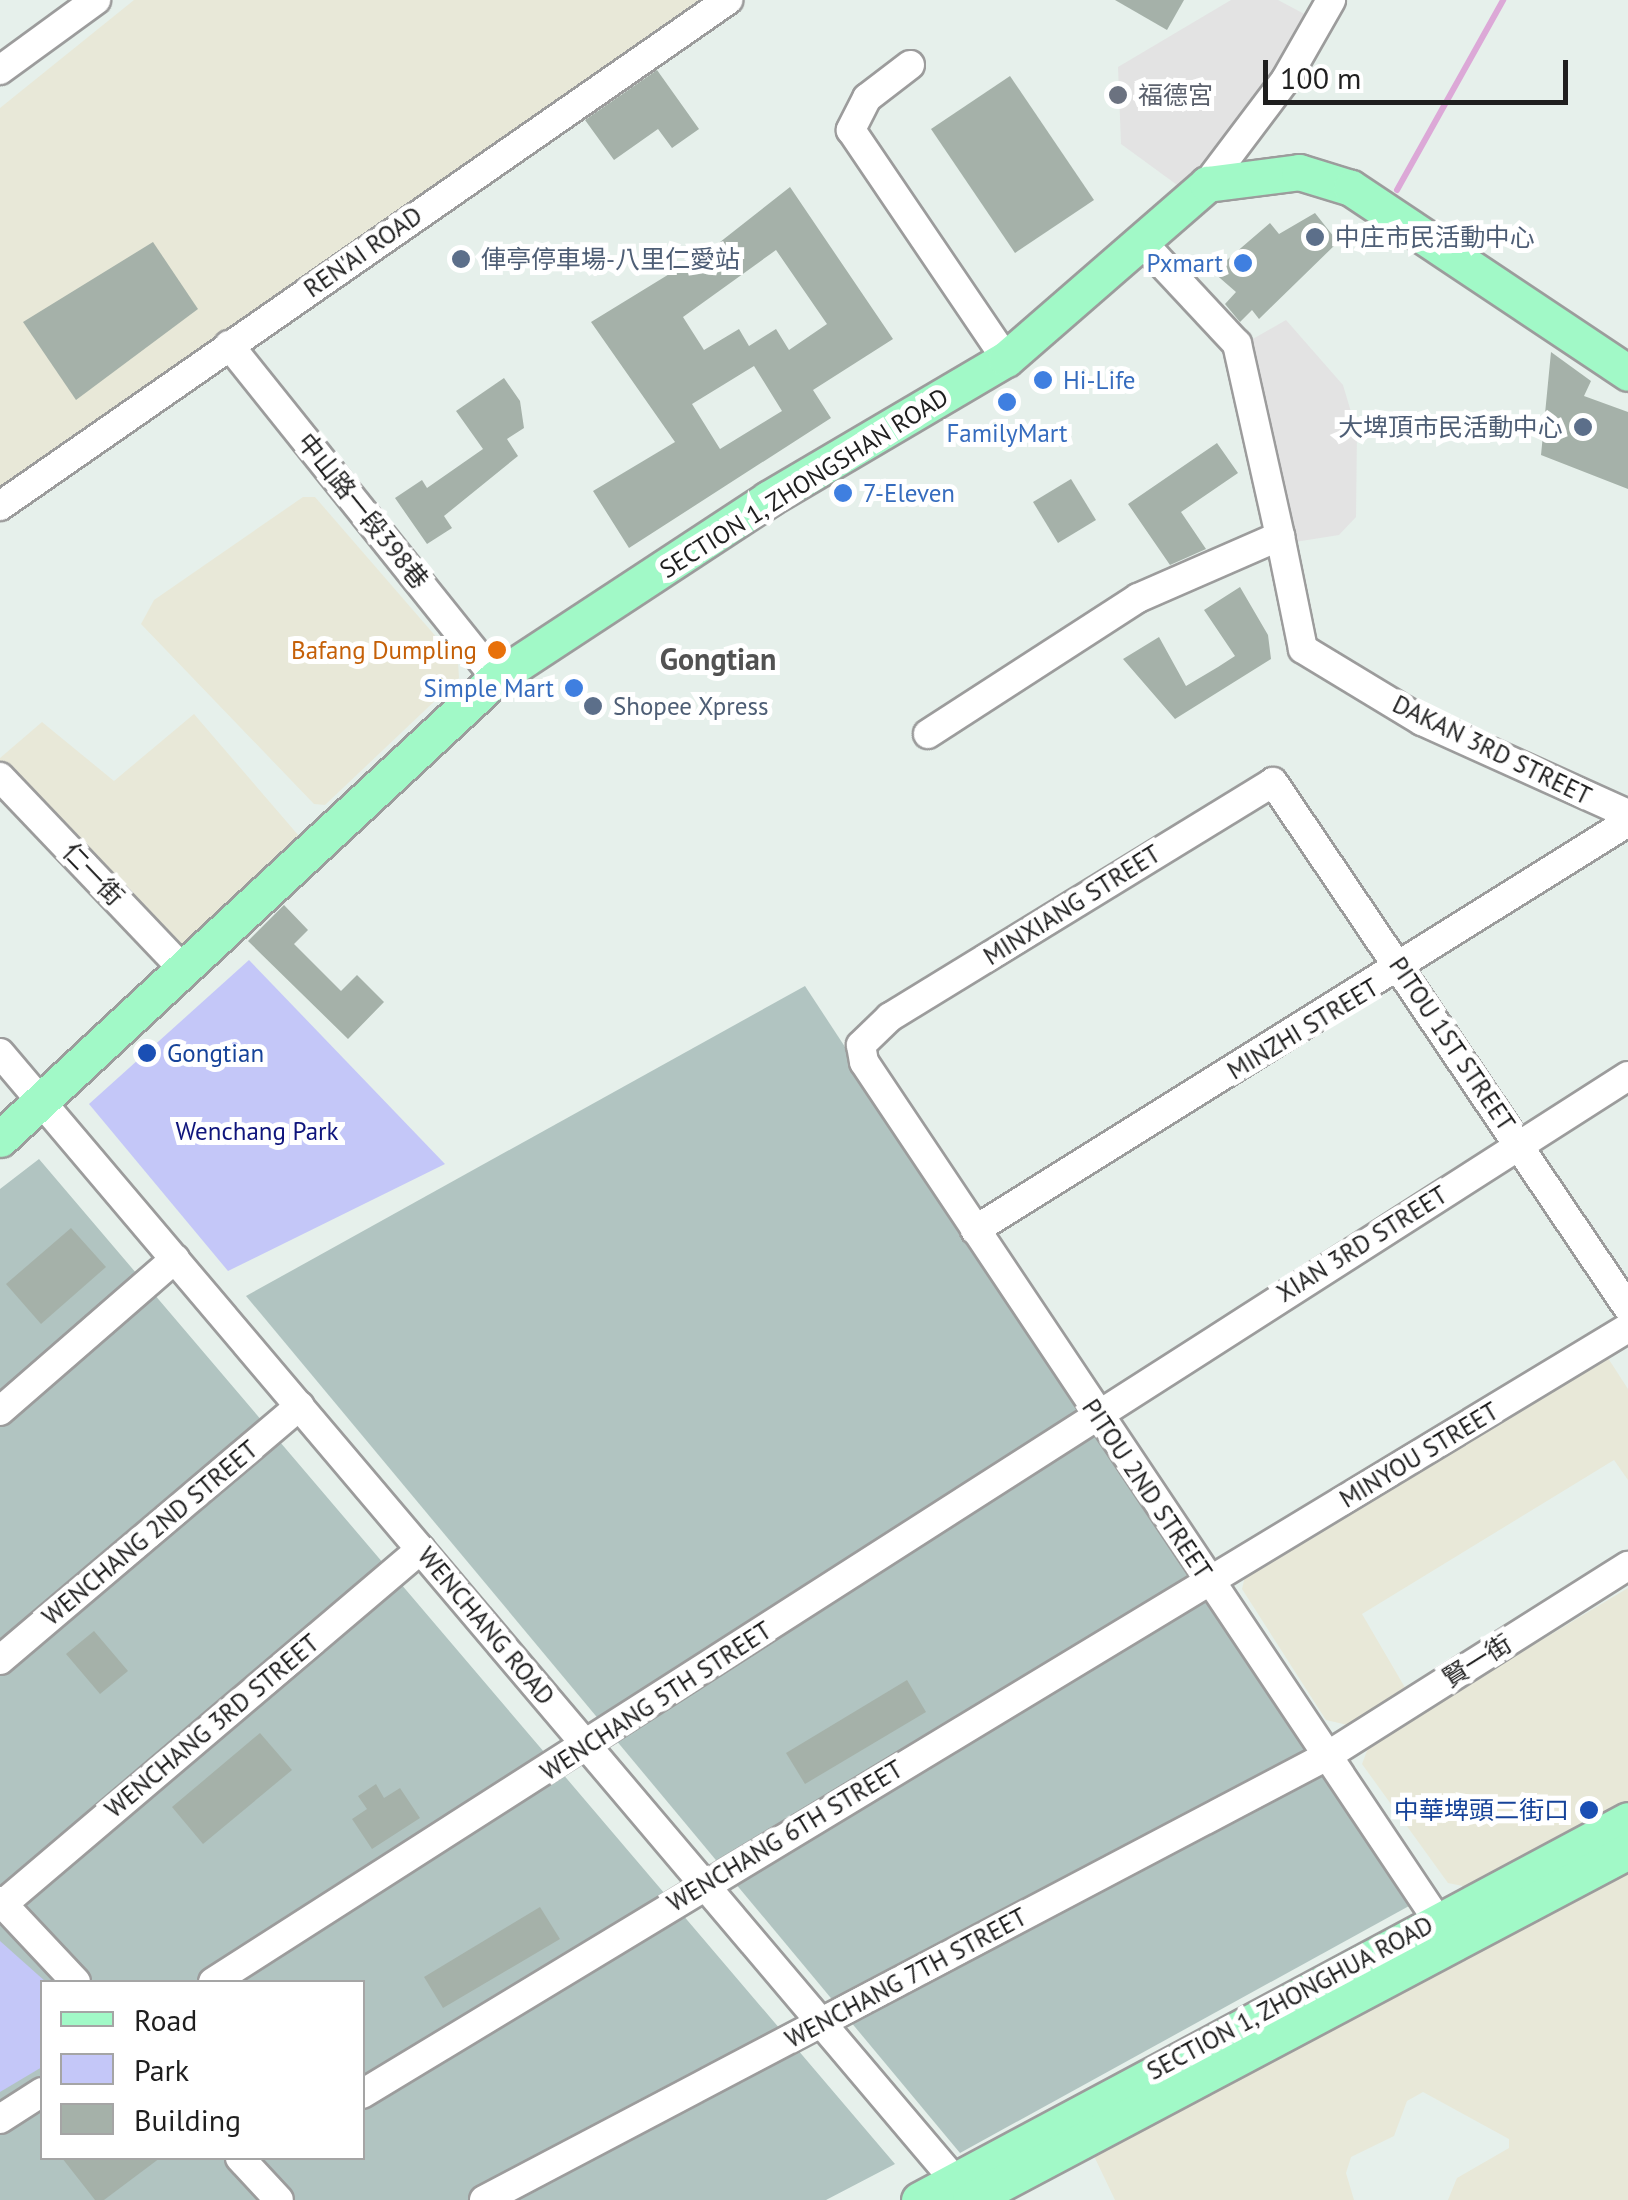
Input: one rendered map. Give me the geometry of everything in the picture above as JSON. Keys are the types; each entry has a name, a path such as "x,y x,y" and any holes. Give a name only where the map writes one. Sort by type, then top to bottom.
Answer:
{"main road":[{"path":"1207,184 1300,172 1351,188 1628,374"},
{"name":"SECTION 1, ZHONGSHAN ROAD","path":"0,1139 44,1104 496,678 768,500 1006,359 1207,184"},
{"name":"SECTION 1, ZHONGHUA ROAD","path":"919,2200 965,2193 1445,1931 1628,1820"},
{"name":"SECTION 1, ZHONGHUA ROAD","path":"1445,1931 1628,1851"}],"street":[{"path":"0,70 96,0"},
{"name":"REN'AI ROAD","path":"0,506 728,0"},
{"path":"1207,184 1286,79 1331,0"},
{"path":"910,65 867,98 850,130 1006,359"},
{"name":"DAKAN 3RD STREET","path":"1141,241 1237,344 1303,649 1422,721 1628,814"},
{"name":"中山路一段398巷","path":"229,345 496,678"},
{"path":"928,734 1138,598 1280,536"},
{"name":"仁一街","path":"0,777 186,972"},
{"name":"PITOU 1ST STREET","path":"1273,782 1628,1308"},
{"name":"MINXIANG STREET","path":"872,1030 1273,782"},
{"name":"MINZHI STREET","path":"975,1230 1401,969 1628,822"},
{"name":"PITOU 2ND STREET","path":"872,1030 861,1046 864,1062 1445,1931"},
{"name":"WENCHANG ROAD","path":"0,1053 965,2193"},
{"name":"XIAN 3RD STREET","path":"1096,1412 1628,1076"},
{"path":"0,1412 175,1259"},
{"name":"MINYOU STREET","path":"1210,1582 1628,1328"},
{"name":"WENCHANG 2ND STREET","path":"0,1660 300,1406"},
{"name":"WENCHANG 5TH STREET","path":"216,1980 588,1746 1096,1412"},
{"name":"WENCHANG 3RD STREET","path":"1,1902 421,1549"},
{"name":"賢一街","path":"1326,1756 1628,1566"},
{"name":"WENCHANG 6TH STREET","path":"365,2092 1210,1582"},
{"name":"WENCHANG 7TH STREET","path":"484,2200 1326,1756"},
{"path":"1,1902 74,1980"},
{"path":"0,2119 40,2093"},
{"path":"249,2160 280,2200"}],"shaded area":[{"path":"134,0 699,0 0,490 0,108"},
{"path":"1231,0 1278,0 1310,17 1254,110 1184,190 1121,144 1118,67"},
{"path":"1286,320 1343,385 1357,432 1356,517 1339,535 1295,542 1291,524 1282,523 1251,340"},
{"path":"303,497 315,497 458,662 459,678 325,805 314,804 141,624 154,600"},
{"path":"194,714 305,843 185,946 170,946 0,772 0,758 42,722 114,781"},
{"path":"805,986 1409,1906 960,2153 246,1296"},
{"path":"39,1159 895,2164 826,2200 0,2200 0,1189"},
{"path":"1606,1355 1628,1389 1628,1480 1614,1460 1362,1614 1407,1691 1352,1726 1326,1720 1242,1589 1246,1572"},
{"path":"1628,1588 1628,1802 1468,1887 1448,1883 1362,1764 1370,1743"},
{"path":"1628,1874 1628,2200 1448,2200 1457,2178 1509,2148 1509,2139 1423,2092 1407,2101 1394,2136 1351,2157 1346,2173 1354,2200 1115,2200 1093,2154"}],"green space":[{"name":"Wenchang Park","path":"249,960 445,1164 228,1271 89,1104"},
{"path":"0,1941 44,1980 40,1980 40,2068 0,2092"}],"building":[{"path":"1115,0 1184,0 1167,30"},
{"path":"657,70 699,129 672,148 658,129 614,160 585,120"},
{"path":"1010,76 1094,200 1015,253 931,129"},
{"path":"790,187 893,339 813,390 831,418 629,548 593,491 675,442 591,322 715,246","holes":["776,250 827,324 789,350 776,329 749,346 739,329 704,350 683,317","754,366 782,411 720,449 692,404"]},
{"path":"1315,213 1338,242 1259,319 1252,310 1240,322 1225,304 1236,292 1213,272 1270,223 1279,234"},
{"path":"153,242 198,309 76,400 23,322"},
{"name":"大埤頂市民活動中心","path":"1551,352 1591,381 1584,396 1628,412 1628,489 1541,455"},
{"path":"504,378 520,401 524,428 507,439 518,456 444,516 452,528 427,544 395,498 422,480 427,488 483,449 456,411"},
{"path":"1217,443 1238,473 1181,512 1206,549 1170,565 1128,504"},
{"path":"1071,479 1096,520 1058,543 1033,502"},
{"path":"1240,587 1268,635 1271,659 1175,719 1123,659 1159,637 1186,686 1218,667 1235,656 1204,610"},
{"path":"284,905 308,930 294,944 341,991 357,975 384,1002 348,1039 248,941"},
{"path":"71,1228 106,1267 41,1324 6,1284"},
{"path":"94,1631 128,1671 100,1694 66,1654"},
{"path":"907,1680 926,1712 805,1784 786,1753"},
{"path":"260,1733 292,1770 203,1844 172,1807"},
{"path":"376,1784 384,1798 400,1788 420,1818 372,1849 352,1819 367,1809 358,1796"},
{"path":"540,1907 560,1939 443,2008 424,1977"},
{"path":"64,2160 157,2160 104,2200 95,2200"}],"waterway":[{"path":"1397,190 1503,0"}],"place":[{"name":"福德宮","path":"1118,95"},
{"name":"中庄市民活動中心","path":"1315,237"},
{"name":"俥亭停車場-八里仁愛站","path":"461,259"},
{"name":"Pxmart","path":"1243,263"},
{"name":"Hi-Life","path":"1043,380"},
{"name":"FamilyMart","path":"1007,402"},
{"name":"大埤頂市民活動中心","path":"1583,427"},
{"name":"7-Eleven","path":"843,493"},
{"name":"Bafang Dumpling","path":"497,650"},
{"name":"Simple Mart","path":"574,688"},
{"name":"Shopee Xpress","path":"593,706"},
{"name":"Gongtian","path":"147,1053"},
{"name":"中華埤頭二街口","path":"1589,1810"}],"district":[{"name":"Gongtian","path":"718,659"}]}
